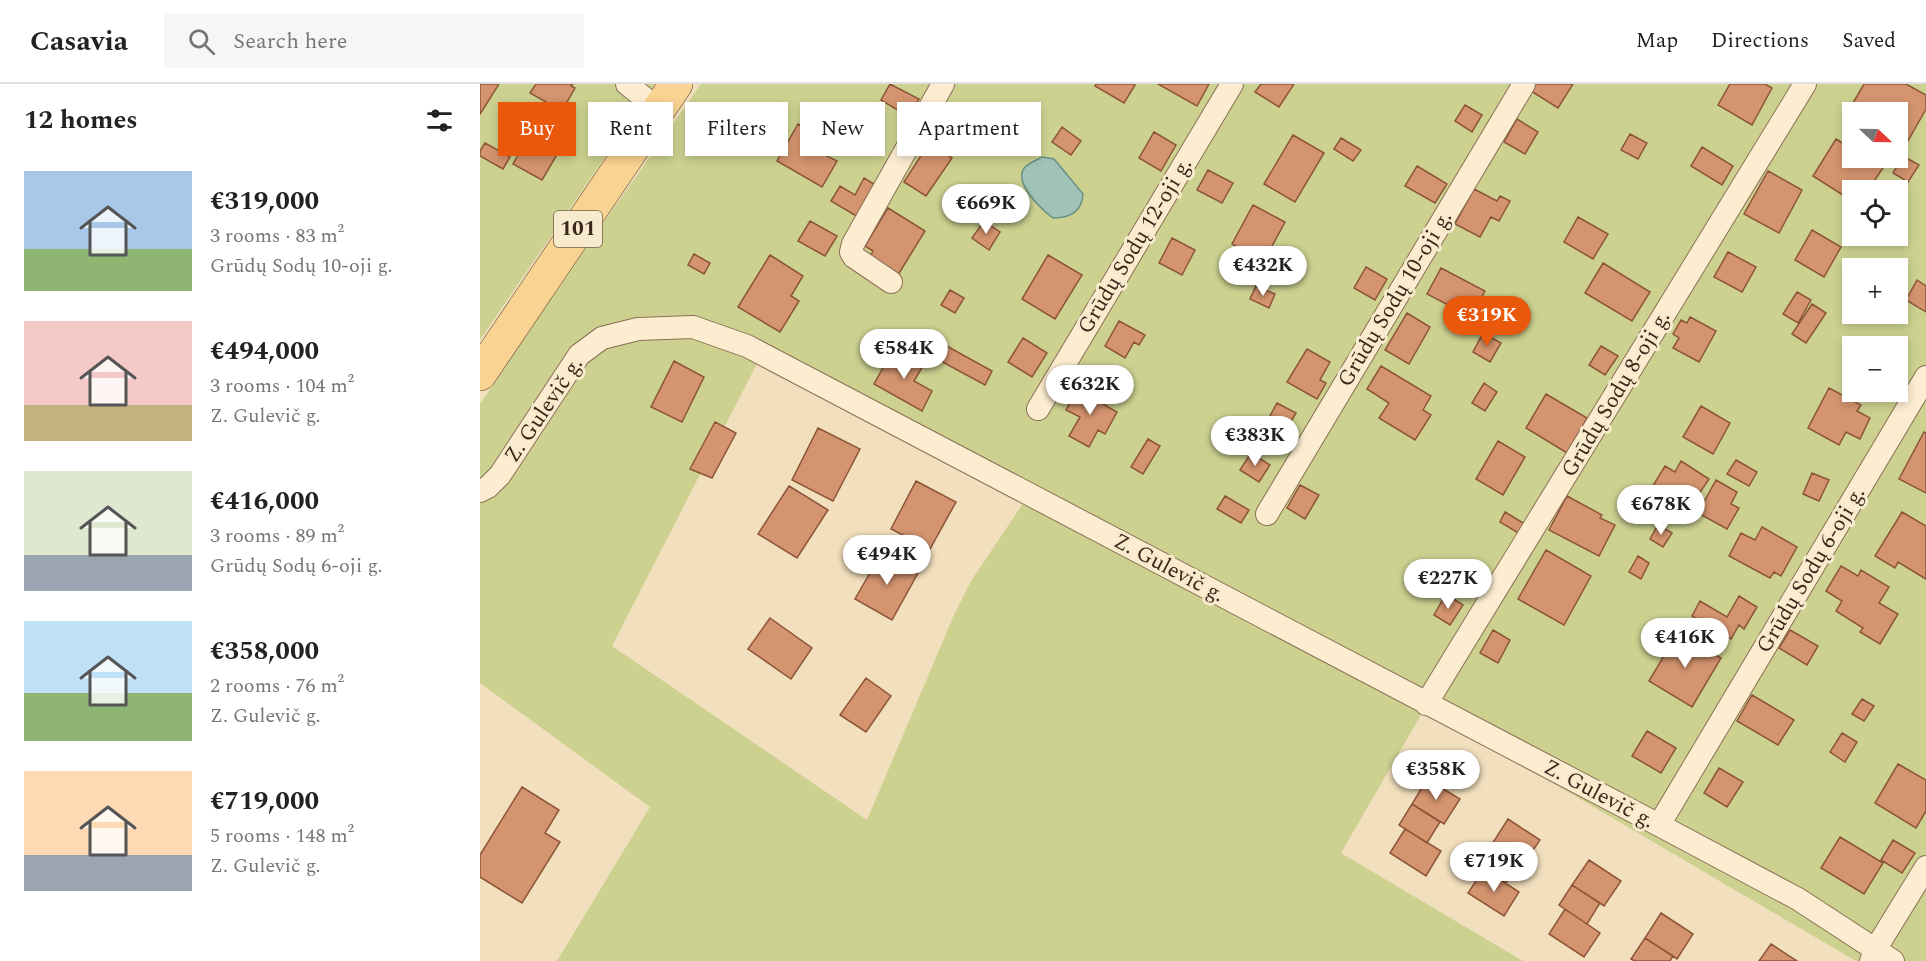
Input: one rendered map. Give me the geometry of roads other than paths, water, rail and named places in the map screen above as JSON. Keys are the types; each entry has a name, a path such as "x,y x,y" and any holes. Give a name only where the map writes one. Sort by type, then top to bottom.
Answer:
{"main road":[{"name":"101","path":"480,374 667,97"}],"street":[{"path":"627,84 667,97"},
{"path":"891,282 854,257 851,252 853,244 943,84"},
{"name":"Grūdų Sodų 12-oji g.","path":"1038,409 1232,84"},
{"name":"Grūdų Sodų 10-oji g.","path":"1267,514 1524,84"},
{"name":"Grūdų Sodų 8-oji g.","path":"1426,704 1805,84"},
{"name":"Z. Gulevič g.","path":"480,491 488,487 500,475 579,355 602,338 638,329 693,327 747,346 1798,898 1880,957"},
{"name":"Grūdų Sodų 6-oji g.","path":"1659,825 1926,377"},
{"path":"1880,957 1926,867"}],"water":[{"path":"1042,157 1054,159 1083,194 1078,209 1070,215 1053,218 1035,202 1025,187 1022,173 1025,167"}]}
